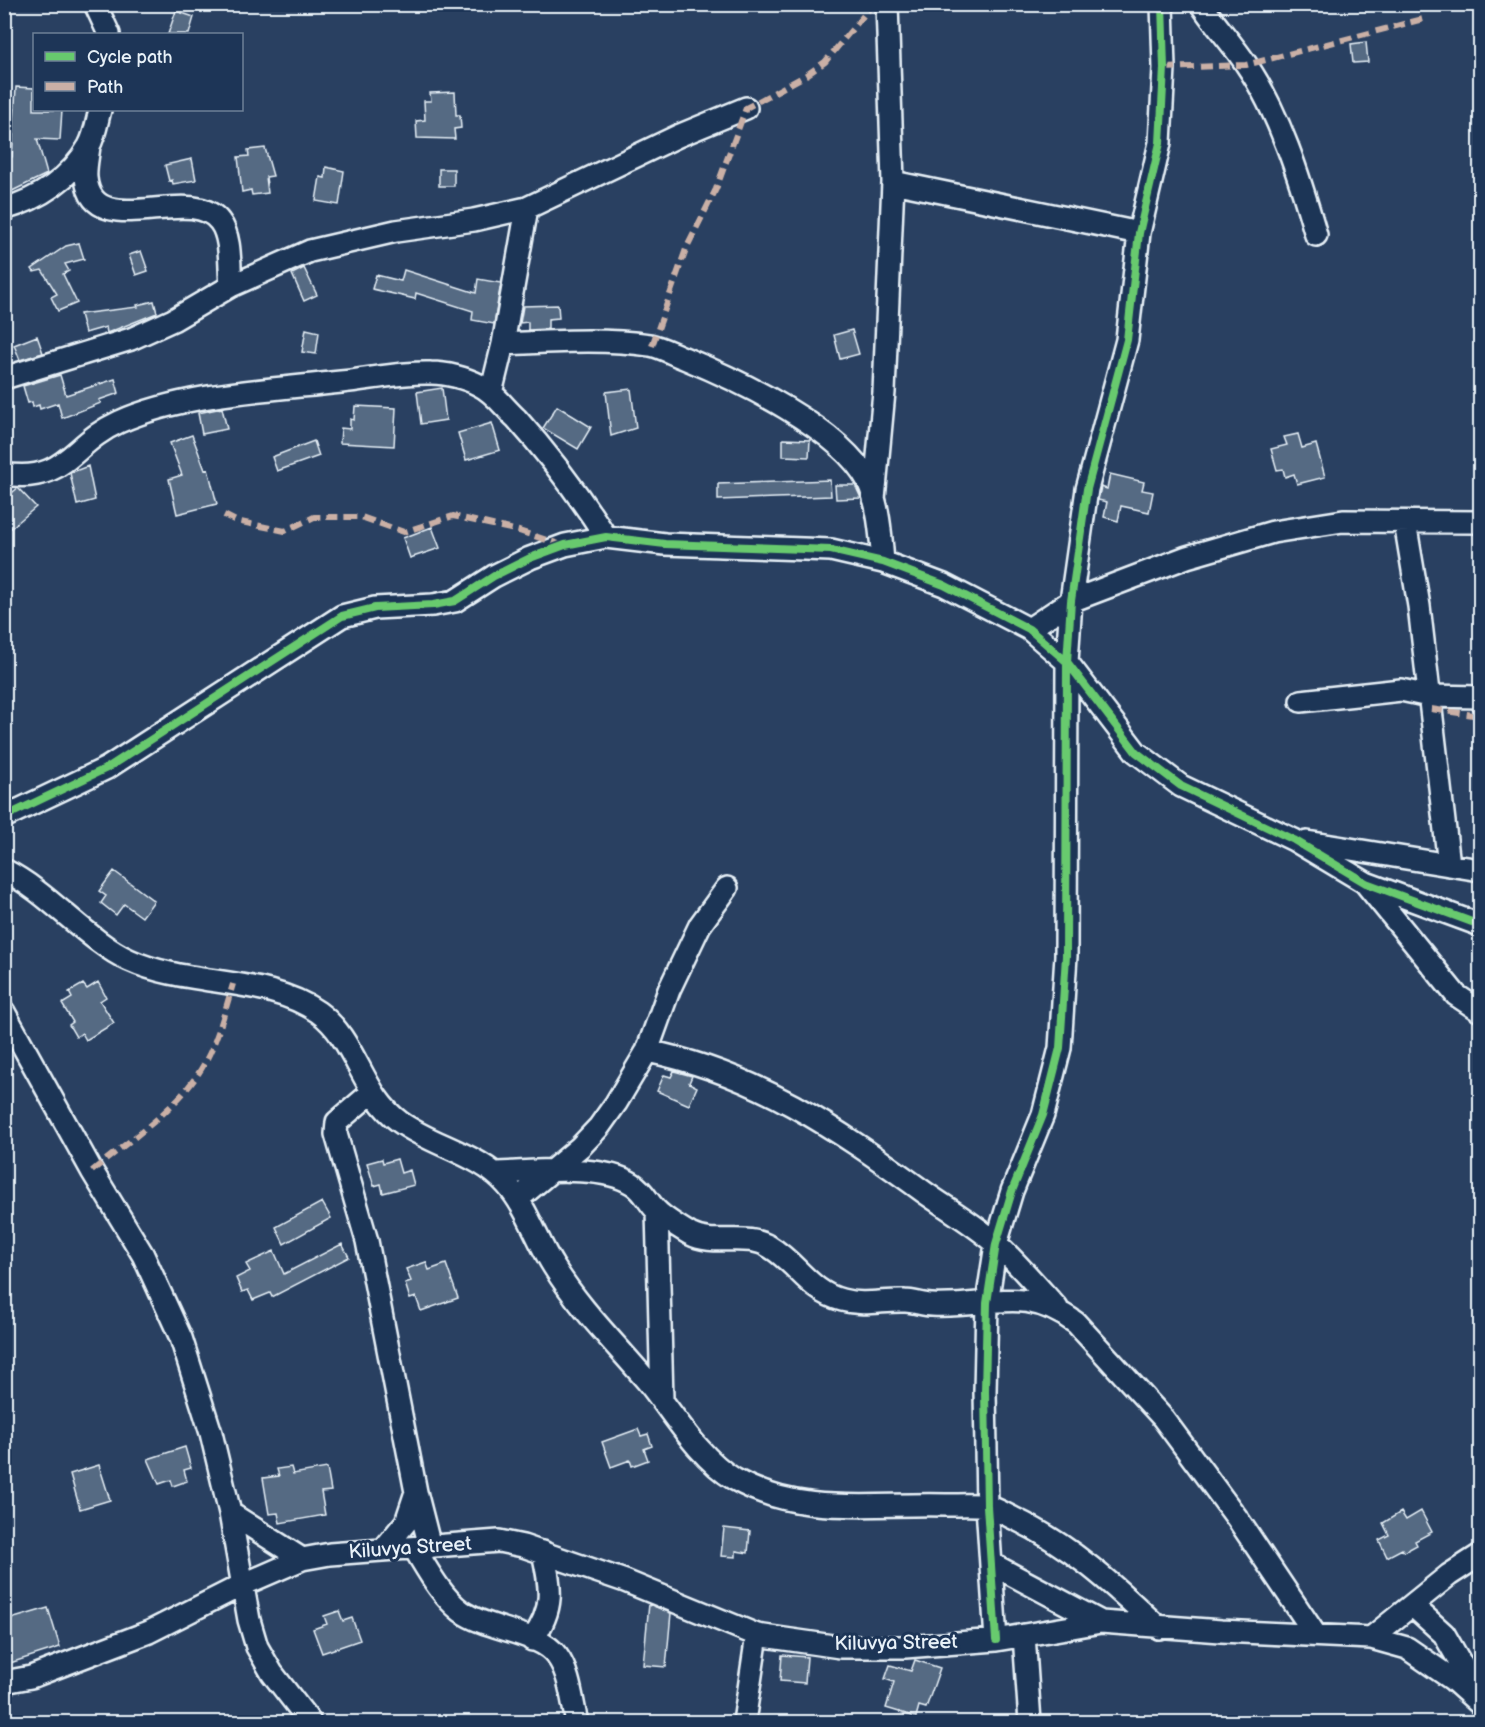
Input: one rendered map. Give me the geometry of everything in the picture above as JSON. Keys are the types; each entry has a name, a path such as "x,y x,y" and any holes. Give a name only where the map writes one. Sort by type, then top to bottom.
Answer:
{"street":[{"path":"95,4 109,33"},
{"path":"874,499 884,392 893,182 887,4"},
{"path":"996,1640 987,1506 985,1391 987,1303 996,1244 1012,1191 1043,1115 1060,1048 1066,956 1067,662 1071,600 1087,489 1126,340 1139,233 1160,143 1164,68 1162,4"},
{"path":"1201,4 1246,64 1281,131 1316,235"},
{"path":"4,378 131,339 173,320 231,286 310,251 342,242 527,208 678,136 746,108"},
{"path":"100,111 89,146 86,177 93,200 101,206 120,211 199,207 211,212 221,223 225,233 231,286"},
{"path":"4,209 29,201 47,191 89,146"},
{"path":"893,182 1139,233"},
{"path":"491,393 503,344 527,208"},
{"path":"503,344 558,341 652,346 709,368 774,401 818,429 848,455 867,481 874,499 883,562"},
{"path":"4,474 35,475 54,470 92,437 118,422 148,412 207,399 393,374 434,373 478,384 491,393 546,452 606,537"},
{"path":"1029,628 1071,600 1186,557 1273,532 1344,521 1480,522"},
{"path":"1405,522 1449,865"},
{"path":"4,817 107,768 342,616 375,608 433,605 455,601 494,576 530,558 565,545 606,537 664,544 831,550 883,562 944,585 1029,628 1067,662 1136,752 1181,786 1294,840 1366,883 1480,925"},
{"path":"1301,701 1401,690 1429,696 1480,697"},
{"path":"1294,840 1480,870"},
{"path":"4,870 45,895 84,929 126,959 170,975 233,984 292,997 316,1011 335,1026 371,1093 398,1121 494,1173 518,1199 553,1266 580,1305 662,1399 704,1453 733,1478 774,1497 820,1507 930,1504 987,1506 1032,1527 1075,1554 1115,1586 1159,1628"},
{"path":"1366,883 1456,995 1480,1011"},
{"path":"518,1199 580,1147 599,1127 647,1051 669,990 700,925 727,888"},
{"path":"4,1012 92,1171 143,1255 181,1338 211,1434 230,1513 242,1585 257,1647 272,1673 310,1722"},
{"path":"647,1051 673,1056 753,1083 805,1111 996,1244 1059,1311 1076,1323 1163,1418 1237,1518 1314,1635"},
{"path":"371,1093 337,1122 336,1134 367,1241 416,1492 422,1547 438,1585 461,1611 492,1627 548,1646 558,1656 577,1722"},
{"path":"494,1173 600,1172 630,1181 642,1190 657,1211 692,1235 712,1239 754,1240 771,1247 815,1288 841,1300 867,1304 907,1301 932,1305 987,1303 1015,1299 1037,1302 1059,1311"},
{"path":"657,1211 662,1399"},
{"path":"383,1550 405,1522 416,1492"},
{"path":"230,1513 302,1559"},
{"name":"Kiluvya Street","path":"4,1682 31,1677 149,1632 242,1585 302,1559 330,1554 499,1541 543,1552 625,1581 757,1635 840,1647 905,1647 996,1640 1101,1622 1159,1628 1371,1638 1407,1648 1452,1679 1480,1704"},
{"path":"532,1640 545,1622 550,1602 543,1552"},
{"path":"1371,1638 1449,1575 1480,1555"},
{"path":"992,1564 1101,1622"},
{"path":"1413,1606 1444,1634 1480,1697"},
{"path":"744,1722 757,1635"},
{"path":"1024,1635 1030,1722"}],"building":[{"path":"176,11 194,17 189,33 168,33"},
{"path":"1366,42 1368,62 1353,63 1351,44"},
{"path":"16,87 33,88 33,111 62,111 60,140 37,139 47,174 4,195 4,159 12,157"},
{"path":"455,92 456,115 460,115 461,128 454,129 455,139 417,138 416,121 425,120 424,101 431,101 430,93"},
{"path":"265,148 273,176 266,177 268,193 252,195 251,190 242,192 238,157 249,156 248,150"},
{"path":"192,159 196,180 173,184 172,180 169,181 165,165"},
{"path":"326,167 344,171 339,205 316,201 320,177 325,178"},
{"path":"439,169 454,169 454,186 439,186"},
{"path":"79,243 84,259 65,264 69,271 63,274 77,303 58,311 51,297 57,294 42,270 34,272 32,269 66,246"},
{"path":"141,251 148,271 136,275 129,255"},
{"path":"304,268 317,295 304,301 292,274"},
{"path":"404,270 476,293 478,279 501,283 494,324 472,320 473,311 416,293 415,299 372,289 376,275 401,281"},
{"path":"154,301 157,313 107,333 106,327 85,333 80,314 138,307 137,305"},
{"path":"558,305 559,318 548,319 548,329 528,330 528,322 520,323 523,306"},
{"path":"306,329 319,332 316,354 302,352"},
{"path":"852,330 859,354 840,359 834,335"},
{"path":"37,336 43,353 20,360 14,345"},
{"path":"60,375 66,395 115,379 119,393 99,400 101,403 62,418 58,403 40,409 39,405 33,407 32,402 28,403 23,386"},
{"path":"442,388 446,420 421,424 417,392"},
{"path":"631,389 636,428 611,436 606,392"},
{"path":"355,406 396,408 394,446 340,443 341,428 350,429 350,419 354,420"},
{"path":"557,406 591,427 578,449 543,428"},
{"path":"222,408 227,429 202,434 198,413"},
{"path":"492,423 500,450 466,460 458,433"},
{"path":"1298,434 1302,448 1316,444 1325,477 1297,484 1294,474 1285,477 1283,469 1277,470 1271,449 1287,445 1284,437"},
{"path":"192,435 205,470 208,469 217,504 177,514 169,479 182,475 170,443"},
{"path":"783,439 810,440 809,457 783,456"},
{"path":"314,441 319,456 277,471 272,457"},
{"path":"88,466 95,500 77,505 70,473"},
{"path":"1110,474 1144,482 1142,490 1153,492 1149,512 1121,506 1118,521 1104,517 1107,502 1098,500 1101,487 1107,489"},
{"path":"830,480 831,496 718,500 718,484"},
{"path":"835,485 855,485 861,498 836,499"},
{"path":"18,488 36,507 4,534 4,499"},
{"path":"432,527 440,548 410,558 403,538"},
{"path":"114,871 154,901 142,917 124,904 116,915 101,903 106,896 99,891"},
{"path":"98,982 106,997 100,1001 114,1023 86,1040 82,1033 76,1037 69,1025 73,1022 62,1004 72,998 69,992 83,984 87,989"},
{"path":"674,1071 692,1076 689,1083 697,1087 689,1105 657,1091 664,1075 671,1077"},
{"path":"382,1159 383,1163 397,1159 401,1173 410,1170 414,1185 383,1193 381,1184 374,1186 367,1163"},
{"path":"322,1202 331,1218 284,1244 276,1227"},
{"path":"342,1244 349,1257 272,1297 270,1293 253,1300 248,1290 242,1292 236,1278 250,1271 246,1264 274,1251 284,1274"},
{"path":"426,1262 429,1270 446,1264 458,1298 421,1311 416,1297 410,1299 405,1283 411,1281 406,1269"},
{"path":"638,1429 641,1436 648,1434 652,1446 644,1449 648,1460 632,1466 630,1460 611,1467 602,1442"},
{"path":"185,1447 191,1468 184,1470 187,1481 173,1486 171,1480 159,1484 148,1459"},
{"path":"99,1465 110,1500 80,1509 70,1474"},
{"path":"291,1467 293,1474 327,1468 331,1491 321,1492 325,1515 280,1523 278,1513 269,1514 263,1478 279,1476 277,1469"},
{"path":"1421,1511 1432,1532 1415,1541 1417,1545 1404,1552 1402,1549 1387,1557 1379,1540 1389,1535 1383,1523 1401,1512 1406,1520"},
{"path":"724,1528 750,1531 748,1553 736,1551 736,1557 721,1556"},
{"path":"649,1604 671,1613 666,1667 643,1665"},
{"path":"48,1608 60,1647 4,1665 4,1621"},
{"path":"339,1611 343,1621 352,1618 360,1640 322,1653 313,1629 327,1624 324,1616"},
{"path":"782,1655 807,1657 805,1683 780,1681"},
{"path":"915,1660 940,1668 926,1708 919,1706 916,1717 886,1708 894,1682 885,1679 890,1665 911,1671"}],"marked path":[{"path":"652,346 686,249 716,189 746,108 808,74 825,62 873,4"},
{"path":"1164,68 1246,65 1423,19"},
{"path":"224,515 236,521 285,531 314,517 361,517 404,532 453,516 519,531 562,545"},
{"path":"1431,709 1480,716"},
{"path":"92,1171 163,1114 198,1074 219,1030 233,984"}],"cycle path":[{"path":"996,1640 987,1506 985,1391 987,1303 996,1244 1012,1191 1043,1115 1060,1048 1066,956 1067,662 1071,601 1087,489 1127,340 1139,233 1160,143 1164,68 1162,4"},
{"path":"4,817 107,768 342,616 375,608 433,605 455,601 494,576 530,558 565,545 606,537 665,544 831,550 883,562 944,585 1029,629 1067,662 1136,752 1181,786 1294,840 1366,883 1480,925"}]}
